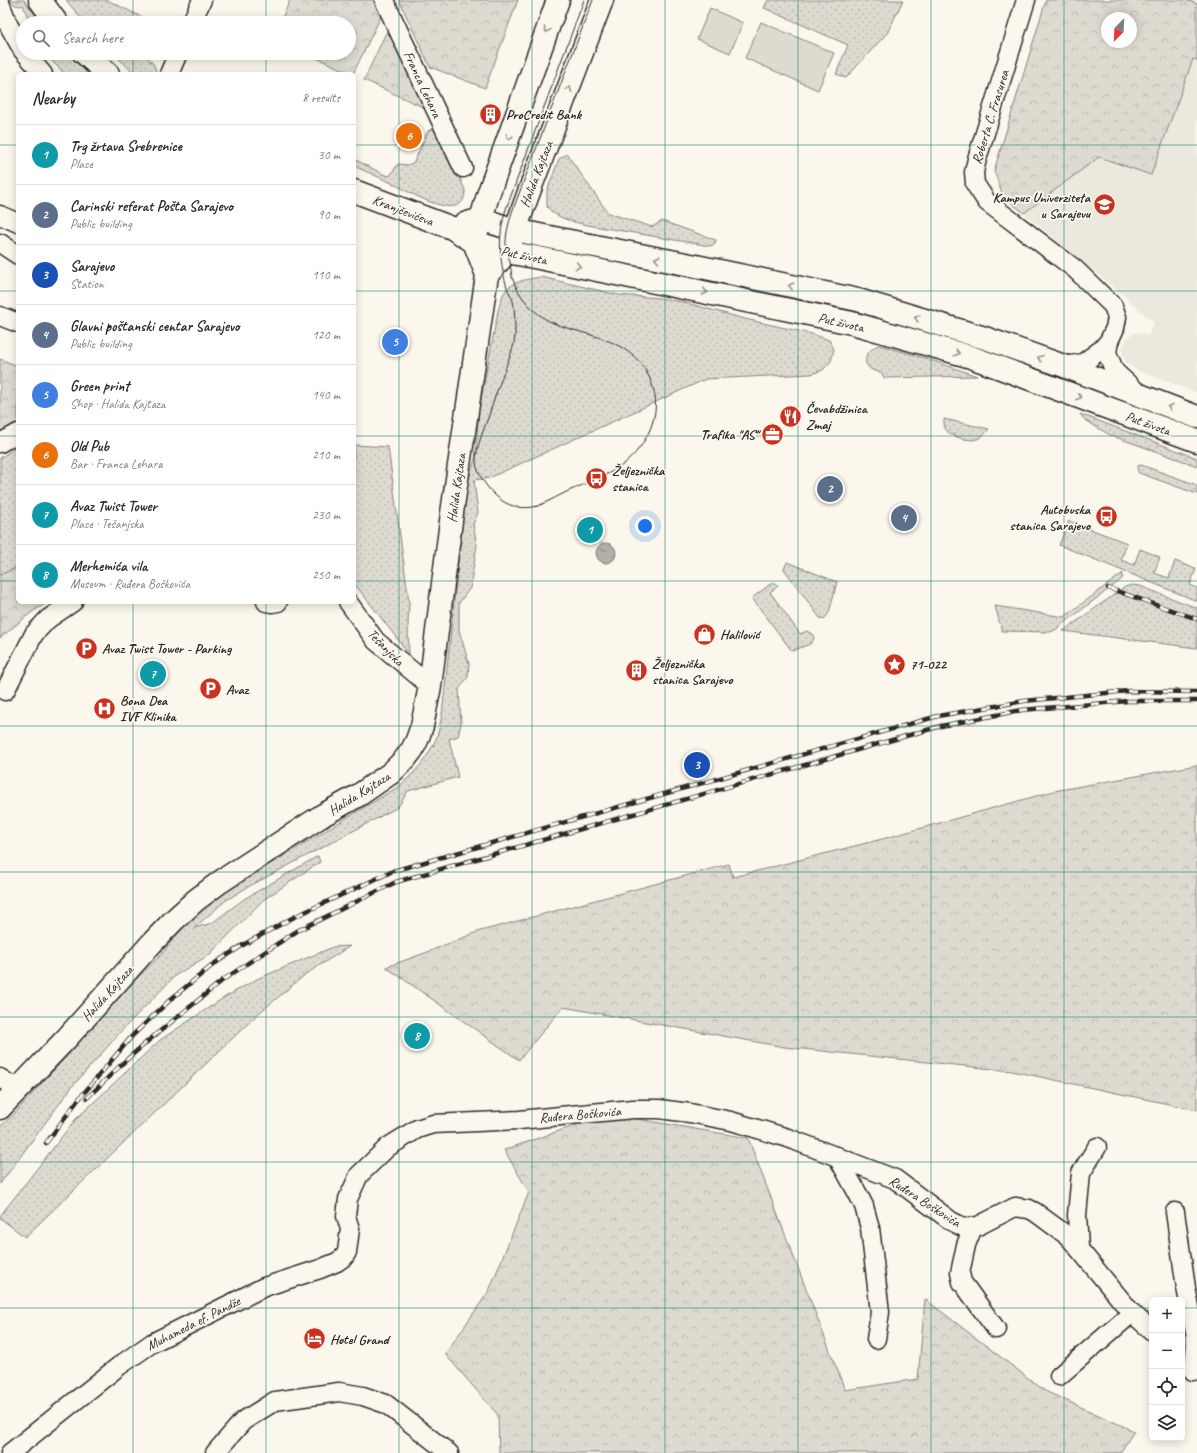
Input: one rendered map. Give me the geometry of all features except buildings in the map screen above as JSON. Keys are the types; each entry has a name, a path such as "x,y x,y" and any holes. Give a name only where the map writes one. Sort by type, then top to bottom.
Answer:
{"street":[{"path":"40,0 52,16"},
{"path":"194,16 202,0"},
{"name":"Franca Lehara","path":"384,0 463,168"},
{"path":"474,242 558,0"},
{"name":"Halida Kajtaza","path":"487,275 507,252 602,0"},
{"name":"Roberta C. Frasurea","path":"1026,0 977,159 974,172 975,184 987,202 1075,269 1112,306 1117,317 1115,328 1109,340 1102,349 1083,363 1064,366"},
{"path":"0,3 8,24 16,38"},
{"path":"31,60 41,72"},
{"path":"92,60 106,72"},
{"path":"170,72 175,60"},
{"name":"Kranjčevićeva","path":"356,192 452,228 474,242"},
{"path":"0,215 16,222"},
{"name":"Kranjčevićeva","path":"452,228 481,219"},
{"name":"Put života","path":"481,219 515,230 858,300 985,338 1064,366 1197,417"},
{"name":"Put života","path":"474,242 507,252 547,259 852,323 971,357 1197,441"},
{"name":"Halida Kajtaza","path":"0,1108 9,1084 75,1028 151,944 196,900 220,882 323,815 392,774 405,759 417,740 422,726 430,686 452,513 487,275 474,242"},
{"path":"0,243 16,254"},
{"path":"0,316 16,322"},
{"name":"Roberta C. Frasurea","path":"1109,340 1107,353 1115,372 1142,397"},
{"path":"0,443 16,435"},
{"path":"5,691 34,634 48,618 70,604"},
{"name":"Tešanjska","path":"349,604 376,641 430,686"},
{"name":"Ruđera Boškovića","path":"348,1199 359,1175 383,1151 417,1129 433,1124 519,1120 633,1109 660,1109 690,1113 731,1121 788,1138 894,1179 958,1225 965,1228 984,1223 1015,1207 1022,1207 1035,1212 1047,1219 1079,1247 1132,1313 1149,1328"},
{"path":"1079,1247 1077,1215 1080,1173 1098,1147"},
{"path":"837,1156 864,1206 870,1228 880,1312 876,1339"},
{"name":"Muhameda ef. Pandže","path":"10,1453 118,1366 152,1343 264,1286 320,1269 337,1262 347,1252 350,1229 346,1216 348,1199"},
{"path":"1175,1212 1186,1288 1196,1337 1195,1356 1191,1369"},
{"path":"973,1227 966,1245 960,1278 996,1329"},
{"path":"1060,1376 1132,1313"},
{"path":"215,1453 242,1422 275,1401 339,1392 363,1396 386,1404 449,1453"}],"shaded area":[{"name":"Kampus Univerziteta u Sarajevu","path":"1046,0 1197,0 1197,393 1134,369 1125,361 1122,349 1127,338 1132,334 1139,332 1148,336 1154,323 1123,295 1003,196 994,171"}],"green space":[{"path":"10,0 24,0 36,16 27,16 23,5 19,6"},
{"path":"66,0 107,0 140,16 79,16"},
{"path":"290,0 376,0 381,16 354,72 348,72 321,60 356,60 356,16 283,16"},
{"path":"399,0 518,0 485,88 430,67"},
{"path":"768,0 903,0 888,32 846,78 836,74 848,45 764,8"},
{"path":"1046,0 1186,0 1197,4 1197,60 1193,59 1151,175 1099,157 1024,213 1003,196 994,171"},
{"path":"710,8 743,23 730,53 697,39"},
{"path":"761,22 834,53 818,90 745,58"},
{"path":"390,24 425,108 364,80"},
{"path":"51,60 74,60 86,72 63,72"},
{"path":"120,60 150,60 154,65 156,72 133,72"},
{"path":"437,127 465,190 463,201 456,206 435,204 422,199 394,184 356,167 356,160 385,175 390,176 398,164 408,165 414,162 428,131"},
{"path":"567,154 608,213 652,227 662,221 716,240 715,244 710,246 582,224 559,216 547,207 547,191 559,159"},
{"path":"541,277 619,295 659,298 683,302 745,319 812,334 829,340 834,349 831,361 823,370 811,374 706,379 489,478 474,480 478,513 473,524 477,545 470,588 459,603 459,630 469,664 468,677 459,689 461,724 458,736 449,739 458,777 408,791 398,807 246,888 225,901 194,928 212,923 244,899 318,856 320,862 263,900 209,955 176,975 124,1028 71,1088 0,1184 0,1127 15,1113 134,981 159,957 191,919 217,896 398,787 410,777 429,753 436,739 442,715 466,488 475,459 479,410 500,302 506,290 512,285 528,279"},
{"path":"879,345 928,359 977,376 884,378 882,373 872,370 866,363 866,356 871,349"},
{"path":"0,359 16,365 16,434 0,446"},
{"path":"1080,414 1197,458 1197,466 1110,435 1086,421"},
{"path":"944,419 989,429 982,436 974,440 961,438 947,431 944,424"},
{"path":"356,445 388,447 409,602 409,654 356,586"},
{"path":"16,448 16,568 0,575 0,458"},
{"path":"1141,465 1197,485 1197,494 1139,473 1137,470 1138,466"},
{"path":"1069,521 1127,543 1121,560 1134,565 1140,549 1160,557 1154,573 1169,578 1175,561 1196,569 1190,585 1197,588 1197,601 1059,545"},
{"path":"787,562 837,582 829,613 824,619 820,618 784,569"},
{"path":"16,568 16,604 45,604 32,612 0,638 0,575"},
{"path":"1123,573 1122,579 1055,630 1050,632 1002,631 995,606 1064,617"},
{"path":"773,582 778,586 770,592 800,634 807,631 813,635 814,639 810,644 792,651 752,598"},
{"path":"1132,585 1140,586 1197,608 1197,648 1063,631 1125,587"},
{"path":"1197,765 1197,1110 1012,1071 784,1047 563,1007 519,1060 386,967 477,932 729,864 733,877 886,838 1054,791"},
{"path":"350,946 306,974 259,1013 25,1237 0,1218 0,1216 75,1120 160,1040 225,997 257,979 333,947"},
{"path":"608,1114 748,1138 845,1390 918,1379 925,1299 1045,1391 1134,1431 1120,1453 499,1453 498,1415 445,1354 489,1291 529,1192 504,1150"}],"water":[{"path":"602,543 610,543 616,549 616,557 610,563 602,563 596,557 596,549"}],"tram line":[{"path":"584,0 503,219 500,247 504,275 514,305 515,339 480,440 476,462 480,476 493,493 505,503 516,507 526,508 538,506 615,470 632,457 646,439 654,418 655,396 650,379 641,363 623,348 603,339 551,322 527,304 518,291 512,277 506,247 507,234 512,212 593,0"}],"railway":[{"path":"1108,588 1197,619"},
{"path":"46,1143 78,1100 133,1035 171,999 214,964 243,945 294,917 393,871 938,716 1024,701 1128,691 1197,692"},
{"path":"87,1098 148,1041 223,980 297,931 396,882 941,726 1022,710 1128,701 1197,701"}],"place":[{"name":"ProCredit Bank","path":"490,114"},
{"name":"Old Pub","path":"409,136"},
{"name":"Kampus Univerziteta u Sarajevu","path":"1105,205"},
{"name":"Green print","path":"395,342"},
{"name":"Čevabdžinica Zmaj","path":"790,416"},
{"name":"Trafika \"AS\"","path":"773,434"},
{"name":"Željeznička stanica","path":"597,478"},
{"name":"Carinski referat Pošta Sarajevo","path":"830,489"},
{"name":"Autobuska stanica Sarajevo","path":"1106,517"},
{"name":"Glavni poštanski centar Sarajevo","path":"904,518"},
{"name":"Trg žrtava Srebrenice","path":"590,530"},
{"name":"Halilović","path":"705,634"},
{"name":"Avaz Twist Tower - Parking","path":"86,648"},
{"name":"71-022","path":"894,664"},
{"name":"Željeznička stanica Sarajevo","path":"637,671"},
{"name":"Avaz Twist Tower","path":"153,674"},
{"name":"Avaz","path":"211,689"},
{"name":"Bona Dea IVF Klinika","path":"104,708"},
{"name":"Sarajevo","path":"697,765"},
{"name":"Merhemića vila","path":"417,1036"},
{"name":"Hotel Grand","path":"314,1339"}]}
